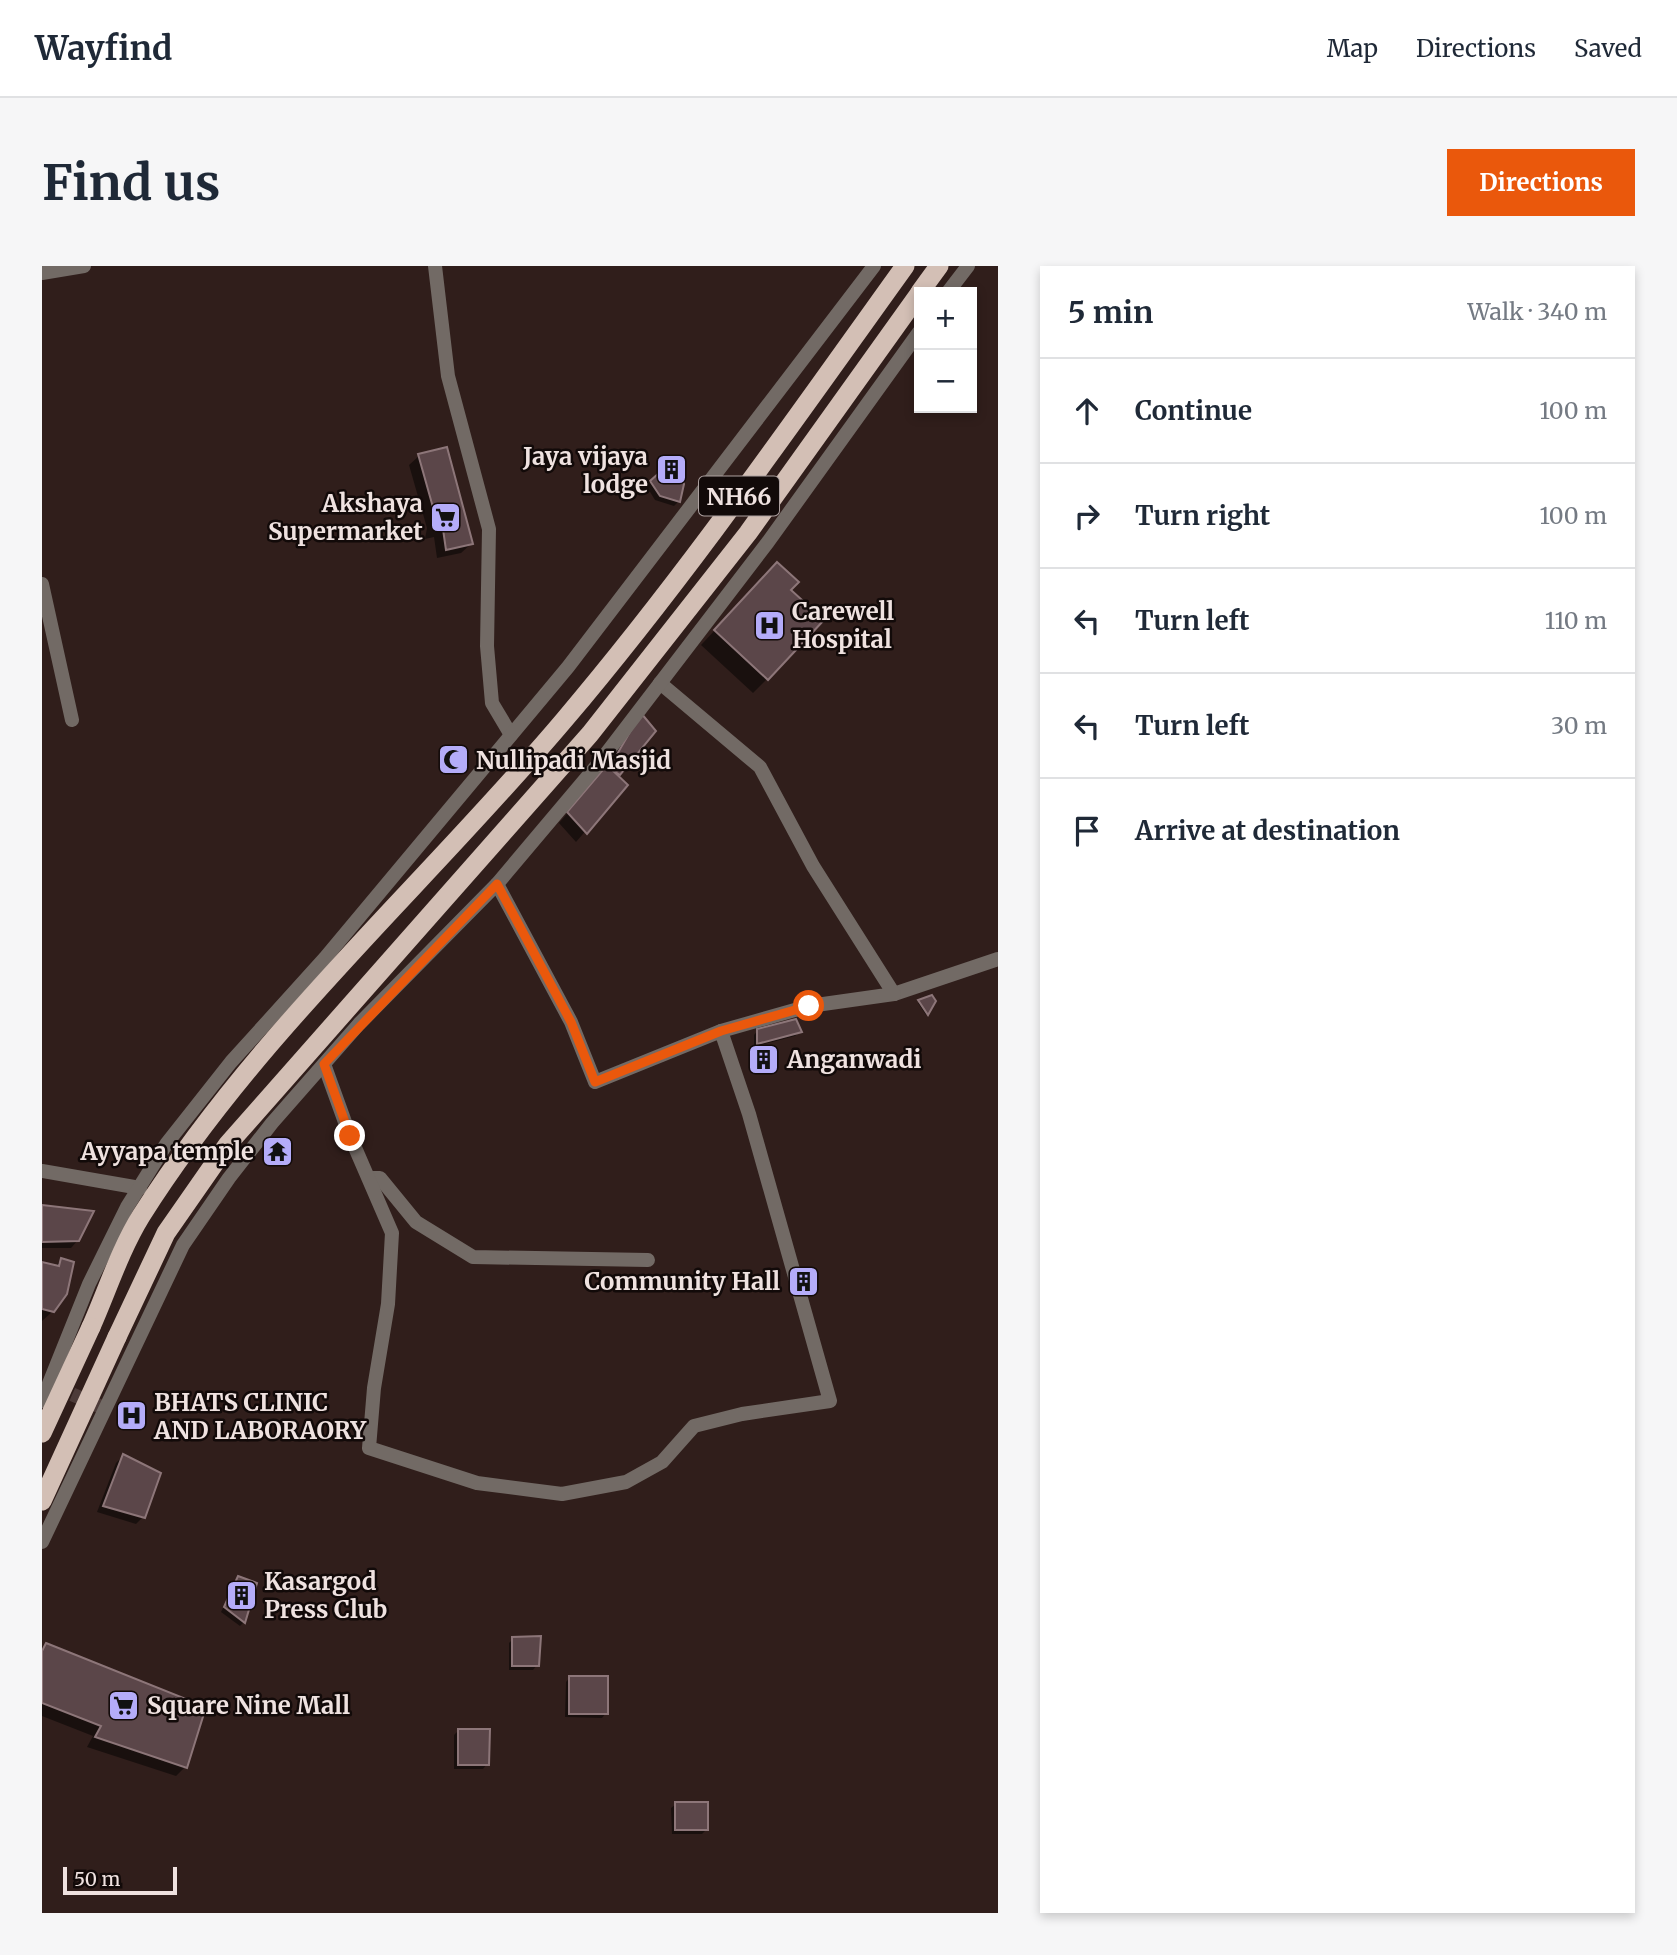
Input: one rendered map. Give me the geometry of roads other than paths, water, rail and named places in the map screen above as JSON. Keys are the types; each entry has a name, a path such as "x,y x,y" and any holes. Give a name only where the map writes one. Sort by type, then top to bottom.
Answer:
{"highway":[{"name":"NH66","path":"42,1433 139,1220 200,1128 251,1066 565,719 731,508 905,266"},
{"name":"NH66","path":"924,287 939,266"},
{"name":"NH66","path":"42,1501 166,1233 228,1144 590,734 748,533 914,301"}],"street":[{"path":"42,273 84,266"},
{"path":"435,266 448,376 489,529 487,646 492,703 512,735"},
{"path":"42,1401 89,1284 139,1188 167,1143 231,1062 325,958 568,667 874,266"},
{"path":"952,287 968,266"},
{"path":"42,1542 183,1245 250,1151 324,1064 497,884 599,763 768,542 914,339"},
{"path":"42,584 72,720"},
{"path":"660,683 760,766 813,866 894,994"},
{"path":"497,884 571,1022 595,1082 721,1031 809,1006 894,994 998,959"},
{"path":"324,1064 350,1136 392,1233 388,1304 374,1388 369,1448 477,1483 562,1494 626,1482 662,1462 694,1426 742,1414 830,1401 749,1114 721,1031"},
{"path":"42,1171 139,1188"},
{"path":"370,1178 380,1178 416,1222 472,1257 648,1260"}],"tunnel":[{"path":"53,1386 106,1409"}],"place":[{"name":"Jaya vijaya lodge","path":"671,470"},
{"name":"Akshaya Supermarket","path":"446,517"},
{"name":"Carewell Hospital","path":"769,625"},
{"name":"Nullipadi Masjid","path":"453,760"},
{"name":"Anganwadi","path":"764,1059"},
{"name":"Ayyapa temple","path":"277,1151"},
{"name":"Community Hall","path":"803,1281"},
{"name":"BHATS CLINIC AND LABORAORY","path":"131,1416"},
{"name":"Kasargod Press Club","path":"241,1595"},
{"name":"Square Nine Mall","path":"124,1705"}]}
